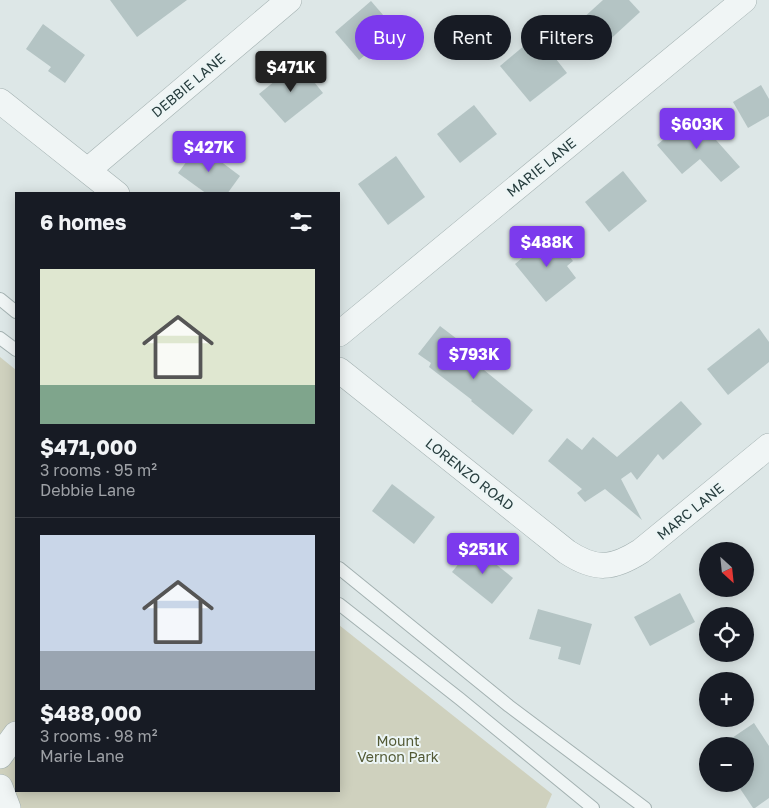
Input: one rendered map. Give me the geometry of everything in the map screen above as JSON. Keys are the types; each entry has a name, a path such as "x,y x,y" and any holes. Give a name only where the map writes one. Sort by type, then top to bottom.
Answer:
{"street":[{"name":"DEBBIE LANE","path":"88,170 289,0"},
{"name":"MARIE LANE","path":"340,333 744,0"},
{"path":"0,101 115,192"},
{"name":"LORENZO ROAD","path":"340,371 567,552 579,560 606,566"},
{"name":"MARC LANE","path":"606,566 618,564 641,551 769,446"},
{"path":"0,756 15,735"},
{"path":"0,787 8,808"}],"lane":[{"path":"0,299 15,311"},
{"path":"0,338 15,349"},
{"path":"340,569 509,706 646,808"},
{"path":"340,605 593,808"}],"green space":[{"name":"Mount Vernon Park","path":"0,357 15,369 15,792 340,792 340,626 552,794 546,808 0,808"}],"building":[{"path":"110,0 187,0 137,37"},
{"path":"603,0 629,0 640,12 612,38 612,15 586,15"},
{"path":"371,1 383,15 355,15 355,55 335,32"},
{"path":"43,24 85,55 65,83 48,71 51,67 26,49"},
{"path":"521,48 521,60 557,60 567,73 530,102 500,66 507,60 511,60 511,57"},
{"path":"298,62 323,93 285,123 259,94"},
{"path":"761,85 769,99 769,116 748,128 733,102"},
{"path":"474,105 497,134 460,163 437,134"},
{"path":"693,114 740,167 721,182 700,159 682,174 657,145"},
{"path":"199,145 240,176 228,192 204,192 178,173"},
{"path":"396,156 425,197 388,225 358,184"},
{"path":"623,171 647,201 609,232 585,202"},
{"path":"551,234 573,261 567,266 576,278 546,302 515,264"},
{"path":"440,326 478,355 473,361 533,410 513,435 429,367 431,363 418,354"},
{"path":"759,328 769,342 769,362 728,395 707,369"},
{"path":"681,401 702,424 663,460 658,454 637,480 631,472 621,479 642,520 605,489 585,502 577,493 582,489 548,461 567,438 582,450 593,437 617,457"},
{"path":"392,484 435,517 414,544 372,511"},
{"path":"473,546 513,578 492,604 452,572"},
{"path":"680,593 695,622 650,646 634,617"},
{"path":"538,609 592,624 580,665 558,659 561,647 529,639"},
{"path":"754,723 769,746 769,798 755,808 753,808 742,792 754,792 754,737 733,737 748,727 754,727"}]}
